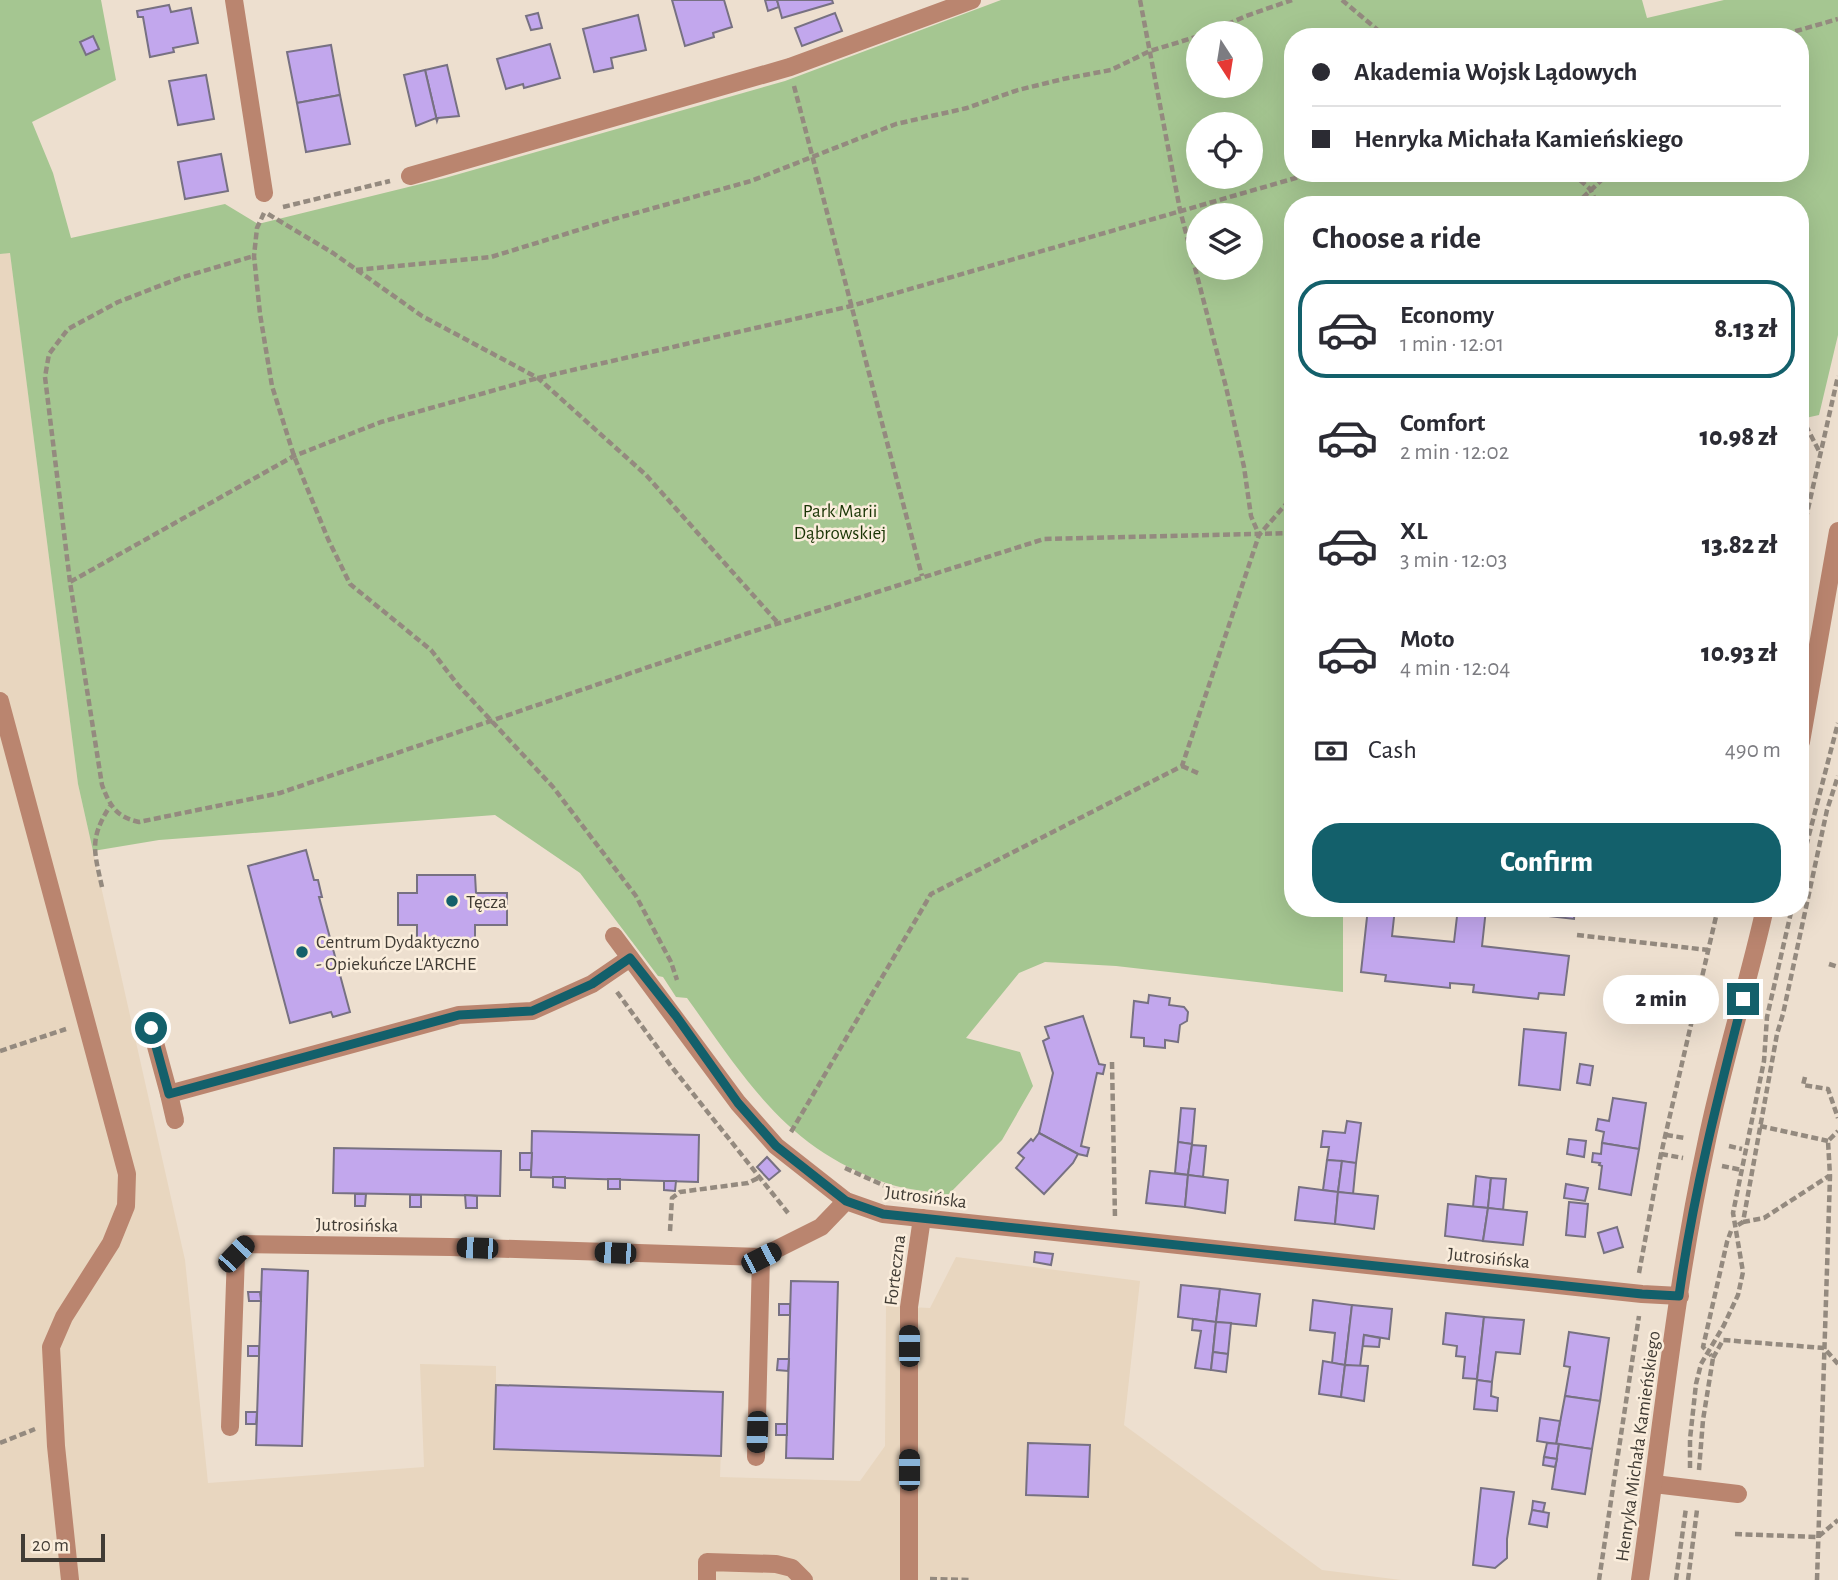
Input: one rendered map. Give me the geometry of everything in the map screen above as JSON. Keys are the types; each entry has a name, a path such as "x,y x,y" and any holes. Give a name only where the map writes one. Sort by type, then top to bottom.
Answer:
{"street":[{"path":"234,0 264,193"},
{"path":"410,176 790,67 972,0"},
{"path":"1809,696 1838,531"},
{"path":"0,701 127,1174 126,1206 111,1243 64,1317 51,1347 55,1426 70,1580"},
{"name":"Henryka Michała Kamieńskiego","path":"1640,1580 1687,1243 1706,1142 1763,917"},
{"path":"614,936 738,1103 776,1146 846,1201"},
{"path":"169,1094 459,1015 532,1011 592,984 630,958"},
{"path":"151,1028 175,1120"},
{"name":"Jutrosińska","path":"230,1427 236,1254 245,1244 450,1247 761,1258 821,1227 846,1201 883,1214 1679,1296"},
{"name":"Forteczna","path":"909,1579 909,1307 922,1218"},
{"path":"756,1457 761,1258"},
{"path":"1654,1484 1738,1494"},
{"path":"706,1580 707,1562 776,1564 792,1568 804,1580"}],"path":[{"path":"1140,0 1180,210 1226,387 1244,467 1251,516 1259,535"},
{"path":"1235,21 1292,0"},
{"path":"1342,0 1375,28"},
{"path":"1806,28 1838,19"},
{"path":"356,270 491,257 751,181 896,124 967,108 1018,90 1111,70 1150,51 1186,40"},
{"path":"790,67 811,157 922,576"},
{"path":"265,212 410,176"},
{"path":"70,582 294,456 381,422 538,377 851,306 1284,181"},
{"path":"1583,182 1594,196"},
{"path":"1583,196 1598,182"},
{"path":"264,193 265,212 257,228 254,256 272,386 294,456 328,540 350,584 432,650 458,685 553,787 636,895 671,962 677,982"},
{"path":"265,212 422,316 538,377 646,475 778,623"},
{"path":"254,256 180,278 118,302 68,328 49,355 45,377 70,582 102,785 110,806 124,819 139,822 279,793 778,623 1044,539 1284,534"},
{"path":"1809,504 1838,376"},
{"path":"1809,432 1820,454"},
{"path":"790,1134 931,894 1182,766 1259,535 1284,506"},
{"path":"1809,835 1838,723"},
{"path":"1182,766 1200,774"},
{"path":"1809,893 1827,810 1838,775"},
{"path":"103,887 94,851 95,837 110,806"},
{"path":"1628,1275 1639,1272 1666,1135 1716,917"},
{"path":"1676,1580 1688,1488 1696,1384 1701,1364 1738,1295 1743,1272 1733,1213 1764,1061 1767,1017 1790,917"},
{"path":"1804,917 1753,1151 1741,1224 1764,1218 1830,1176"},
{"path":"1577,935 1708,950"},
{"path":"1829,964 1838,967"},
{"path":"604,976 671,1066 788,1213"},
{"path":"0,1051 87,1023"},
{"path":"1112,1062 1115,1222"},
{"path":"1805,1077 1803,1085 1828,1089 1838,1118"},
{"path":"782,1126 797,1140"},
{"path":"1760,1126 1828,1141"},
{"path":"1817,1580 1830,1176 1828,1141 1838,1131"},
{"path":"1666,1135 1686,1139"},
{"path":"1728,1146 1742,1149"},
{"path":"836,1164 900,1192"},
{"path":"669,1255 672,1198 680,1192 748,1183 760,1177"},
{"path":"1705,1349 1703,1348 1731,1231"},
{"path":"1599,1580 1642,1294"},
{"path":"1713,1358 1723,1340 1824,1348 1838,1364"},
{"path":"0,1443 37,1429 55,1426"},
{"path":"1735,1534 1818,1537 1838,1520"},
{"path":"909,1579 971,1580"}],"shaded area":[{"path":"10,252 78,784 185,1260 208,1483 424,1467 420,1364 496,1366 496,1385 723,1392 720,1477 860,1481 885,1446 886,1306 930,1308 956,1257 1140,1281 1124,1425 1322,1570 1401,1580 0,1580 0,254"}],"green space":[{"name":"Park Marii Dąbrowskiej","path":"0,0 101,0 116,80 32,122 53,173 71,238 225,204 258,224 445,178 785,81 1001,0 1642,0 1647,18 1724,0 1838,0 1838,335 1819,415 1809,417 1809,196 1284,196 1284,917 1343,917 1343,992 1116,966 1045,962 1019,973 966,1038 1020,1052 1033,1086 1002,1140 948,1195 889,1184 822,1152 796,1132 750,1084 687,998 676,997 663,977 658,976 580,873 495,815 159,840 93,851 78,784 10,253 0,254"}],"building":[{"path":"672,0 724,0 732,27 713,33 714,37 685,46"},
{"path":"765,0 777,0 779,7 768,11"},
{"path":"777,0 832,0 833,3 782,18"},
{"path":"169,5 171,12 191,8 198,43 173,48 174,52 150,57 143,17 138,17 137,11"},
{"path":"538,13 542,28 531,30 526,16"},
{"path":"835,13 842,31 802,46 795,28"},
{"path":"638,15 646,50 611,58 613,68 594,72 583,29"},
{"path":"93,36 99,49 86,55 80,42"},
{"path":"550,44 560,78 524,88 523,84 506,89 497,59"},
{"path":"331,45 340,95 297,103 287,52"},
{"path":"447,65 459,116 438,118 437,121 425,70"},
{"path":"425,70 437,121 436,118 416,126 404,75"},
{"path":"206,75 214,119 178,125 169,81"},
{"path":"340,95 350,144 306,152 297,103"},
{"path":"221,154 228,191 185,199 178,162"},
{"name":"Centrum Dydaktyczno - Opiekuńcze L'ARCHE","path":"306,850 314,880 318,880 322,897 319,897 350,1012 333,1017 331,1012 290,1023 248,866"},
{"name":"Tęcza","path":"417,875 475,875 476,893 507,893 507,925 475,925 475,943 417,943 417,925 398,925 398,893 417,893"},
{"path":"1367,917 1394,917 1392,936 1454,942 1457,917 1485,917 1482,946 1569,956 1564,995 1539,993 1538,999 1473,992 1474,985 1450,983 1450,988 1385,981 1386,975 1361,972"},
{"path":"1149,995 1170,998 1169,1005 1184,1007 1188,1012 1187,1021 1180,1025 1178,1042 1165,1040 1165,1048 1144,1046 1144,1038 1131,1037 1134,1001 1148,1003"},
{"path":"1083,1016 1099,1064 1105,1065 1103,1074 1097,1073 1081,1146 1089,1148 1087,1156 1039,1133 1053,1073 1043,1041 1049,1038 1045,1027"},
{"path":"1524,1029 1566,1033 1560,1090 1519,1085"},
{"path":"1580,1064 1593,1066 1590,1085 1577,1083"},
{"path":"1613,1098 1646,1103 1639,1149 1602,1143 1604,1132 1596,1130 1598,1119 1609,1121"},
{"path":"1181,1108 1195,1109 1192,1144 1178,1142"},
{"path":"1347,1121 1361,1123 1356,1163 1327,1160 1329,1147 1321,1147 1323,1131 1345,1133"},
{"path":"532,1131 699,1135 698,1182 531,1177"},
{"path":"1039,1133 1078,1154 1044,1194 1016,1168 1024,1158 1018,1153"},
{"path":"1569,1139 1586,1141 1584,1157 1567,1154"},
{"path":"1178,1142 1192,1144 1188,1175 1175,1173"},
{"path":"1602,1143 1639,1149 1631,1195 1599,1189 1602,1166 1592,1162 1593,1153 1601,1154"},
{"path":"1192,1145 1206,1146 1203,1177 1188,1175"},
{"path":"334,1148 501,1151 500,1196 333,1193"},
{"path":"520,1153 532,1153 531,1170 520,1170"},
{"path":"767,1157 780,1171 769,1180 757,1167"},
{"path":"1327,1160 1342,1161 1338,1192 1323,1190"},
{"path":"1342,1161 1356,1163 1353,1194 1338,1192"},
{"path":"1150,1171 1188,1175 1185,1207 1146,1203"},
{"path":"1188,1175 1228,1180 1225,1213 1185,1207"},
{"path":"1476,1176 1491,1178 1488,1208 1473,1207"},
{"path":"553,1177 565,1177 565,1188 553,1187"},
{"path":"1491,1178 1506,1179 1503,1210 1488,1208"},
{"path":"608,1179 620,1179 620,1189 608,1189"},
{"path":"664,1181 676,1181 675,1191 664,1190"},
{"path":"1566,1184 1588,1188 1585,1201 1564,1198"},
{"path":"1299,1187 1338,1192 1335,1224 1295,1220"},
{"path":"1338,1192 1378,1196 1374,1229 1335,1224"},
{"path":"355,1194 366,1194 365,1206 355,1206"},
{"path":"410,1195 421,1195 421,1207 410,1207"},
{"path":"465,1195 477,1196 477,1208 466,1208"},
{"path":"1569,1202 1588,1204 1585,1237 1566,1235"},
{"path":"1448,1204 1488,1208 1483,1241 1445,1236"},
{"path":"1488,1208 1527,1212 1523,1245 1483,1241"},
{"path":"1617,1227 1623,1247 1604,1253 1598,1233"},
{"path":"1035,1252 1053,1254 1051,1265 1034,1262"},
{"path":"262,1269 308,1271 302,1446 256,1445"},
{"path":"791,1281 838,1282 833,1459 786,1458"},
{"path":"1181,1285 1220,1289 1216,1322 1178,1317"},
{"path":"1220,1289 1260,1294 1256,1326 1216,1322"},
{"path":"248,1292 260,1292 261,1301 249,1301"},
{"path":"1313,1300 1352,1305 1345,1365 1332,1363 1335,1333 1310,1330"},
{"path":"779,1304 790,1304 790,1315 779,1315"},
{"path":"1352,1305 1392,1309 1389,1339 1364,1335 1360,1367 1345,1365"},
{"path":"1446,1313 1484,1317 1477,1379 1463,1378 1465,1357 1456,1356 1457,1346 1443,1344"},
{"path":"1484,1317 1524,1320 1520,1354 1496,1352 1492,1382 1477,1380"},
{"path":"1193,1319 1216,1322 1211,1370 1195,1368 1201,1331 1192,1330"},
{"path":"1216,1322 1231,1323 1228,1354 1213,1352"},
{"path":"1569,1332 1609,1338 1600,1401 1565,1396 1570,1367 1564,1366"},
{"path":"1364,1335 1380,1338 1379,1347 1363,1346"},
{"path":"248,1346 259,1346 259,1356 248,1356"},
{"path":"1213,1352 1228,1354 1226,1372 1211,1370"},
{"path":"778,1359 789,1359 788,1371 777,1370"},
{"path":"1323,1361 1345,1365 1341,1397 1319,1394"},
{"path":"1345,1365 1368,1366 1364,1401 1341,1397"},
{"path":"1477,1380 1492,1382 1491,1396 1498,1398 1497,1411 1474,1409"},
{"path":"496,1385 723,1392 721,1456 494,1449"},
{"path":"1565,1396 1600,1401 1592,1449 1556,1444"},
{"path":"246,1412 257,1412 256,1424 246,1424"},
{"path":"1540,1418 1560,1421 1556,1444 1537,1441"},
{"path":"776,1424 787,1424 787,1435 776,1435"},
{"path":"1028,1443 1090,1445 1088,1497 1026,1495"},
{"path":"1547,1443 1559,1444 1557,1459 1544,1457"},
{"path":"1559,1444 1592,1449 1585,1494 1552,1489"},
{"path":"1544,1457 1557,1459 1555,1467 1543,1465"},
{"path":"1481,1488 1514,1492 1507,1558 1495,1568 1473,1565"},
{"path":"1533,1501 1545,1503 1543,1512 1532,1510"},
{"path":"1532,1510 1549,1513 1547,1527 1529,1524"}],"place":[{"name":"Tęcza","path":"452,901"},
{"name":"Centrum Dydaktyczno - Opiekuńcze L'ARCHE","path":"302,952"}],"route":[{"path":"151,1028 169,1094 459,1015 532,1011 592,984 630,958 676,1016 738,1103 776,1146 846,1201 883,1214 1679,1296 1706,1142 1743,999"}]}
